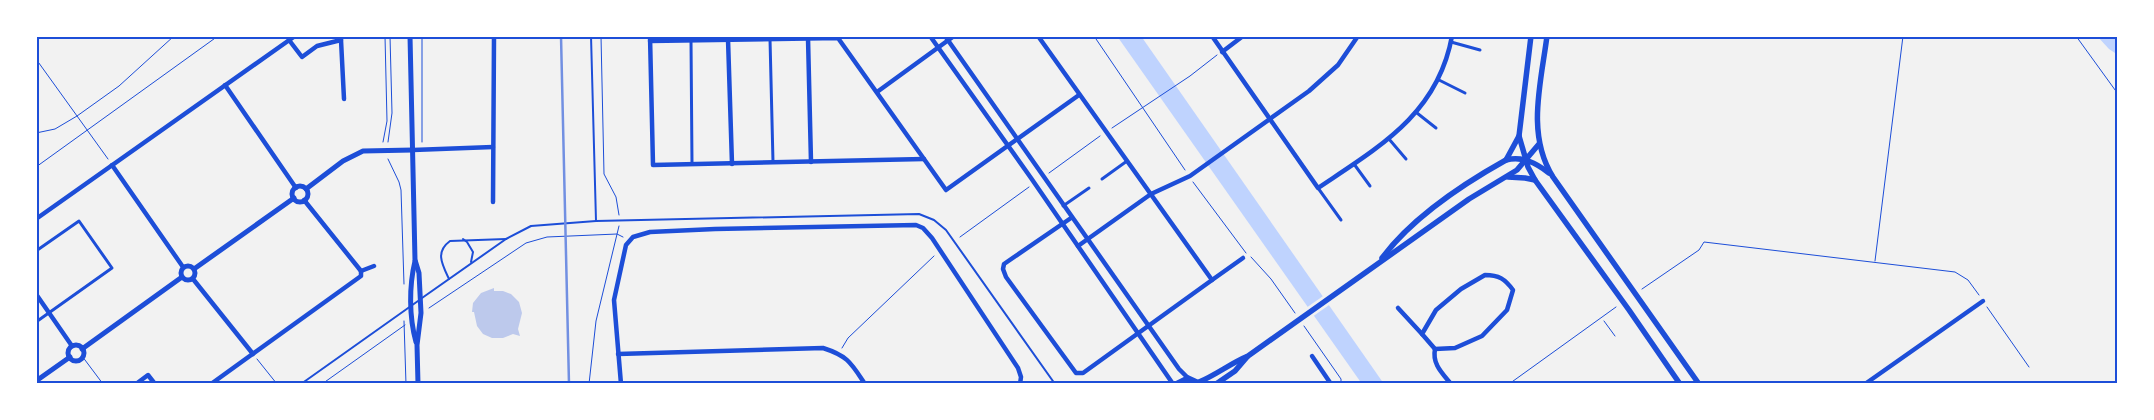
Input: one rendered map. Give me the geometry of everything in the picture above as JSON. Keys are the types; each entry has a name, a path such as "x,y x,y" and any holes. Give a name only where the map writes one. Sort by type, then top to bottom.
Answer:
{"main road":[{"path":"1506,160 1519,136 1531,36"},
{"path":"1547,36 1537,109 1539,144 1551,174 1699,384"},
{"path":"1519,136 1526,160 1535,180 1680,384"},
{"path":"1216,384 1235,370 1248,356 1379,261 1398,251 1469,199 1517,170 1539,144"},
{"path":"1379,261 1389,248 1434,207 1506,160 1516,158 1526,160 1538,164 1551,174"},
{"path":"1506,178 1535,180"},
{"path":"1175,384 1188,378 1200,383 1230,364 1248,356"}],"street":[{"path":"36,219 295,36"},
{"path":"410,36 415,260 411,278 412,320 417,345"},
{"path":"493,202 494,36"},
{"path":"930,36 1175,384"},
{"path":"877,92 938,48 947,38 954,36"},
{"path":"1038,36 1212,280"},
{"path":"1212,36 1268,119 1342,220"},
{"path":"1222,52 1243,36"},
{"path":"1078,246 1151,194 1190,176 1328,76 1348,52 1358,36"},
{"path":"1318,188 1388,139 1417,113 1439,80 1452,36"},
{"path":"289,40 302,57 317,46 341,38 344,99"},
{"path":"924,159 653,165 650,38 691,40 838,38 877,92 946,190 1079,95"},
{"path":"808,38 811,162"},
{"path":"947,38 1071,218 1179,369 1188,378"},
{"path":"728,39 732,164"},
{"path":"770,39 774,162"},
{"path":"691,40 692,164"},
{"path":"1451,42 1480,50"},
{"path":"1439,80 1465,93"},
{"path":"225,85 296,188"},
{"path":"1417,113 1436,128"},
{"path":"1388,139 1406,159"},
{"path":"306,189 343,162 363,151 493,148"},
{"path":"1102,178 1127,161"},
{"path":"1354,164 1370,186"},
{"path":"112,165 183,267"},
{"path":"294,198 293,192 301,186 306,189 308,194 304,200"},
{"path":"1063,206 1089,188"},
{"path":"294,198 299,201 304,200"},
{"path":"194,269 294,198"},
{"path":"304,200 362,271"},
{"path":"1071,218 1004,264 1003,269 1006,277 1076,373 1083,373 1243,258"},
{"path":"36,251 79,221 112,268 36,322"},
{"path":"621,384 614,300 626,245 633,237 641,233 715,229 916,225 923,228 940,250 1018,368 1021,376 1020,384"},
{"path":"415,260 419,272 421,314 417,345 418,384"},
{"path":"183,267 190,266 194,269"},
{"path":"211,384 361,276 362,271 374,266"},
{"path":"183,267 181,270 182,277 187,281 193,279"},
{"path":"193,279 195,275 194,269"},
{"path":"1422,334 1436,310 1460,289 1485,275 1497,275 1507,281 1513,290 1507,310 1482,336 1456,348 1435,349"},
{"path":"82,349 182,277"},
{"path":"193,279 253,354"},
{"path":"36,294 72,346"},
{"path":"1865,384 1983,300"},
{"path":"1398,308 1435,349"},
{"path":"77,345 82,349 82,356 76,360 70,357 68,351 72,346 77,345"},
{"path":"618,354 823,348 839,353 850,362 865,384"},
{"path":"1435,349 1433,358 1439,370 1451,384"},
{"path":"1312,356 1331,384"},
{"path":"36,381 70,357"},
{"path":"136,384 148,375 155,384"}],"lane":[{"path":"591,36 596,221"},
{"path":"300,384 506,239 531,226 596,221 919,214 939,223 954,241 1055,384"},
{"path":"449,279 441,264 442,250 450,241 463,239 506,239"},
{"path":"463,239 468,242 473,252 470,264"}],"path":[{"path":"36,133 55,130 77,116 126,80 174,36"},
{"path":"36,167 218,36"},
{"path":"378,144 383,143 387,121 385,36"},
{"path":"390,36 392,121 387,151 389,161 400,182 401,190 404,289"},
{"path":"422,36 423,150"},
{"path":"589,384 595,329 620,221 616,197 604,174 601,36"},
{"path":"1094,36 1190,176 1248,254 1271,279 1298,318"},
{"path":"1875,261 1904,36"},
{"path":"2076,36 2118,94"},
{"path":"1043,177 1222,52"},
{"path":"36,59 112,165"},
{"path":"954,241 1035,183"},
{"path":"421,314 526,243 547,237 617,234"},
{"path":"1650,284 1700,250 1704,242 1875,261 1960,274 1968,280 1983,300 2029,367"},
{"path":"839,353 848,338 940,250"},
{"path":"404,311 406,384"},
{"path":"1509,384 1606,315"},
{"path":"322,384 412,320"},
{"path":"1604,321 1615,336"},
{"path":"1303,325 1341,379 1341,384"},
{"path":"253,354 277,384"},
{"path":"82,356 103,384"}],"water":[{"path":"1117,36 1141,36 1384,384 1362,384"},
{"path":"2097,36 2118,36 2118,55 2109,49"}],"pier":[{"path":"1326,294 1332,303 1312,317 1306,308"}],"building":[{"path":"494,288 494,291 503,291 511,294 519,302 522,313 518,329 520,336 513,334 503,338 492,338 483,334 477,326 474,312 472,312 473,303 481,293"}],"railway":[{"path":"561,36 569,384"}]}
